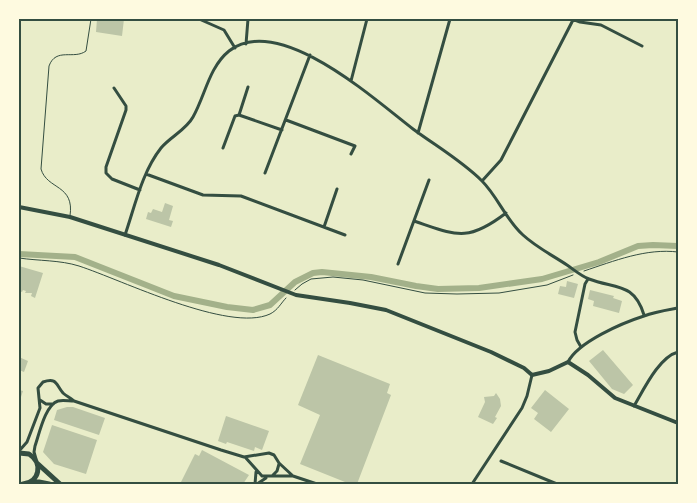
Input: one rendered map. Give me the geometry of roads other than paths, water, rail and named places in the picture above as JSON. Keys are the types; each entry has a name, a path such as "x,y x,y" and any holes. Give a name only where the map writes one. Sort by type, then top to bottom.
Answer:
{"main road":[{"path":"19,452 29,454 60,484"},
{"path":"30,482 38,472 37,462"},
{"path":"21,484 30,482 49,484"}],"street":[{"path":"198,19 224,30 235,48"},
{"path":"246,44 248,19"},
{"path":"351,81 367,19"},
{"path":"418,133 450,19"},
{"path":"482,181 501,160 572,19 601,24 642,46"},
{"path":"601,24 603,19"},
{"path":"125,235 146,174 154,158 162,147 192,118 220,60 235,48 246,44 257,42 277,44 310,55 351,81 482,181 522,235 588,279 615,285 631,293 637,298 644,315"},
{"path":"265,172 310,55"},
{"path":"114,88 126,106 126,110 106,167 106,173 112,179 140,190"},
{"path":"223,148 248,88"},
{"path":"238,114 282,130"},
{"path":"286,120 354,146 351,154"},
{"path":"146,174 203,195 241,196 345,235"},
{"path":"398,264 429,180"},
{"path":"324,228 337,189"},
{"path":"19,207 70,218 125,235 219,265 296,295 350,302 386,310 505,359 524,368 532,375"},
{"path":"414,221 451,233 466,234 486,228 506,213"},
{"path":"581,347 575,332 585,284 588,279"},
{"path":"532,375 549,371 568,362 571,356 581,347 644,315 678,308"},
{"path":"634,406 662,362 670,354 678,352"},
{"path":"568,362 588,375 608,393 634,406 678,423"},
{"path":"472,484 526,401 532,375"},
{"path":"19,452 27,442 40,408 38,388 45,381 52,380 57,383 62,392 74,401 256,461"},
{"path":"58,402 62,392"},
{"path":"40,399 46,404 54,404"},
{"path":"37,462 34,452 35,446 47,412 58,402 74,401"},
{"path":"256,461 269,453 277,458 279,463 292,476"},
{"path":"244,457 256,461"},
{"path":"256,461 256,484"},
{"path":"501,461 557,484"},
{"path":"272,476 278,471 279,463"},
{"path":"256,471 266,477"},
{"path":"256,484 266,477 272,476 292,476 317,484"}],"lane":[{"path":"70,218 71,207 68,197 60,187 45,177 41,169 48,70 50,62 57,56 80,54 86,51 91,19"}],"waterway":[{"path":"19,254 75,257 174,296 227,307 253,310 270,305 295,282 313,273 322,272 371,277 438,289 479,288 542,279 599,262 638,246 678,246"}]}
